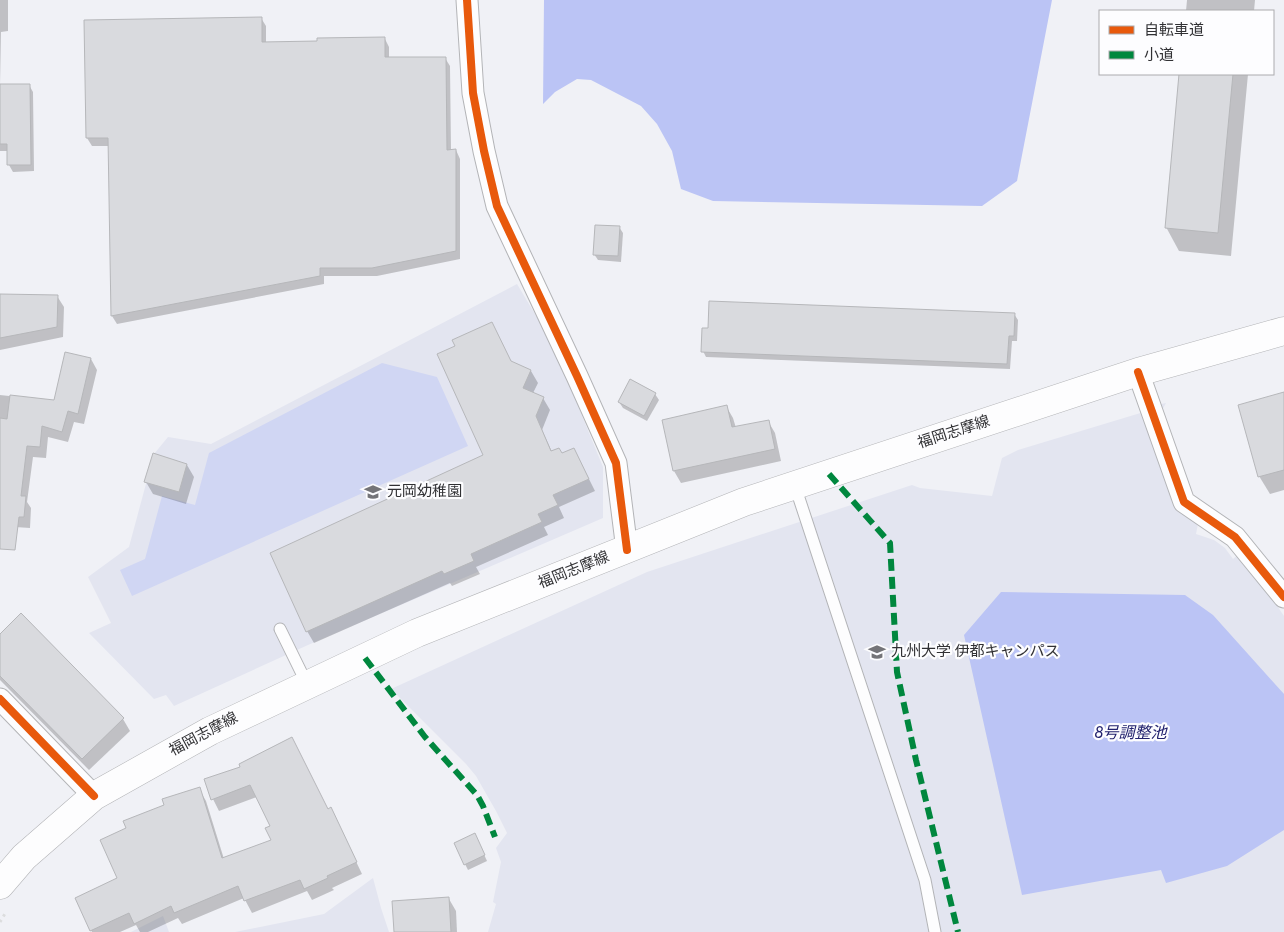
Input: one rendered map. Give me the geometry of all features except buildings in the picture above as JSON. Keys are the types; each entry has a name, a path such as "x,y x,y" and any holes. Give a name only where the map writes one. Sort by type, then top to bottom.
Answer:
{"main road":[{"name":"福岡志摩線","path":"0,885 24,857 94,796 210,731 417,633 744,502 1138,372 1284,331"}],"street":[{"path":"467,0 473,93 497,206 578,376 616,463 627,550"},
{"path":"1138,372 1184,502 1235,537 1284,597"},
{"path":"0,699 94,796"}],"lane":[{"path":"795,485 926,880 935,932"},
{"path":"280,629 307,684"}],"shaded area":[{"name":"元岡幼稚園","path":"517,284 538,319 567,379 603,467 603,518 308,645 174,706 166,695 154,699 89,633 111,623 88,577 129,547 154,454 168,437 211,444"},
{"path":"382,363 437,377 468,446 132,596 120,570 145,559 162,496 195,505 209,453"},
{"name":"九州大学 伊都キャンパス","path":"1166,403 1160,414 1182,486 1202,503 1196,534 1214,540 1225,548 1233,559 1240,553 1284,616 1284,932 488,932 496,904 493,902 501,862 496,848 507,833 476,776 391,689 647,572 912,485 920,488 992,496 1002,458 1018,450 1157,408 1157,405"},
{"path":"373,878 389,932 235,932 324,914"},
{"path":"163,916 169,932 131,932"}],"water":[{"path":"544,0 1052,0 1017,181 982,206 713,201 681,189 672,151 657,124 641,106 591,80 577,79 555,92 543,104"},
{"name":"8号調整池","path":"1001,592 1185,595 1213,615 1284,694 1284,830 1227,866 1166,883 1161,870 1022,895 964,635"}],"marked path":[{"path":"829,474 890,543 897,672 916,760 958,932"},
{"path":"365,658 425,737 477,795 495,837"}],"cycle path":[{"path":"467,0 473,93 497,206 616,463 627,550"},
{"path":"1138,372 1184,502 1235,537 1284,597"},
{"path":"0,699 94,796"}],"place":[{"name":"元岡幼稚園","path":"373,492"},
{"name":"九州大学 伊都キャンパス","path":"877,652"}]}
